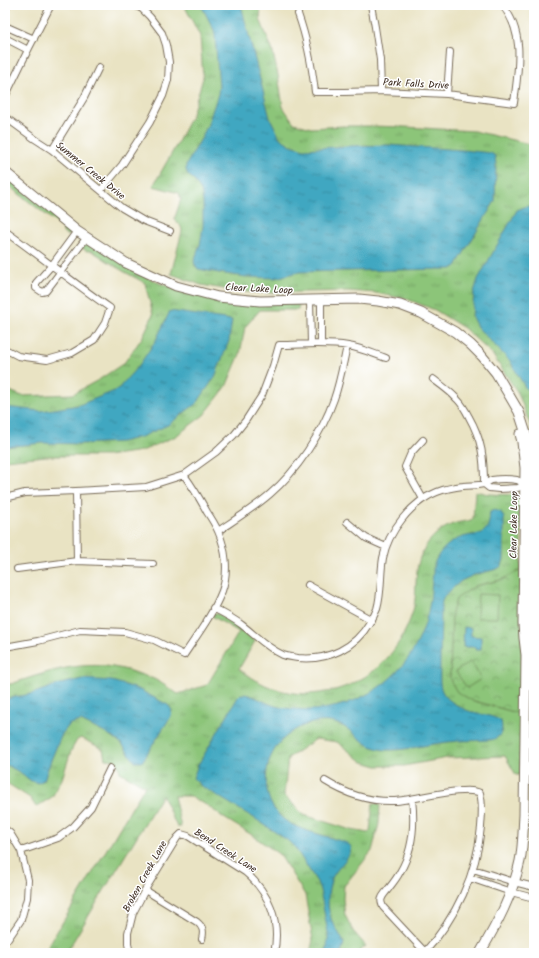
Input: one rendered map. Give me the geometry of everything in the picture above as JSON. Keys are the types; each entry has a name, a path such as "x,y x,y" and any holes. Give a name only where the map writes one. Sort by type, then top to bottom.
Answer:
{"street":[{"path":"5,98 52,5"},
{"path":"102,190 126,159 150,122 163,96 168,80 169,62 166,45 162,34 150,17 135,5"},
{"path":"371,5 376,27 380,60 381,91"},
{"name":"Park Falls Drive","path":"298,14 303,27 312,64 315,92 381,91 447,94 514,103 518,57 517,34 512,20 502,5"},
{"path":"5,26 34,39"},
{"path":"5,38 28,50"},
{"path":"447,94 450,52"},
{"path":"52,150 84,98 99,67"},
{"name":"Summer Creek Drive","path":"5,117 52,150 122,208 144,221 170,231"},
{"name":"Clear Lake Loop","path":"5,172 77,231 126,263 176,286 195,292 260,301 359,300 378,301 400,305 421,313 455,332 470,344 496,372 519,412 528,440 532,466 528,484 531,591 529,642 526,655 524,815 520,861 514,882 500,916 480,953"},
{"path":"5,231 110,308 106,323 94,340 72,353 47,360 18,356 5,349"},
{"path":"77,231 52,265 36,283 36,288 42,292 46,291 87,237"},
{"path":"320,300 321,344"},
{"path":"310,301 311,344"},
{"path":"5,498 25,493 76,492 146,487 184,475 216,452 234,435 246,420 262,395 279,345 321,344 347,346 386,358"},
{"path":"218,531 250,510 271,493 305,455 324,423 333,401 339,383 347,346"},
{"path":"433,379 457,399 466,411 474,426 480,443 484,463 484,484"},
{"path":"423,440 411,453 405,467 423,499"},
{"path":"5,647 38,641 80,630 125,632 154,640 184,654 202,628 213,608 221,591 226,570 224,549 218,531 196,491 184,475"},
{"path":"213,608 242,625 271,649 284,655 292,657 315,658 334,654 356,640 372,620 379,598 382,563 386,547 393,531 407,513 423,499 436,492 451,488 484,484 494,480 518,480 528,484"},
{"path":"76,492 77,561"},
{"path":"347,522 366,538 386,547"},
{"path":"17,569 77,561 153,564"},
{"path":"308,585 372,620"},
{"path":"21,851 58,838 74,827 91,807 110,768"},
{"path":"325,781 336,788 362,797 387,801 412,799 461,791 477,791 480,793 482,798 481,831 470,878 463,896 450,919 425,952 383,907 381,902 381,898 400,872 407,858 414,826 412,799"},
{"path":"5,829 21,851 28,880 21,920 6,939"},
{"name":"Broken Creek Lane","path":"130,953 128,933 133,913 145,890 177,838 181,834"},
{"name":"Bend Creek Lane","path":"181,834 188,836 254,879 269,904 275,923 276,945 274,953"},
{"path":"473,869 534,887"},
{"path":"470,878 510,892 534,898"},
{"path":"145,890 197,922 204,932 202,939"}],"green space":[{"path":"184,5 261,5 260,19 272,49 283,107 294,123 311,128 368,126 474,131 534,145 534,446 531,427 518,393 492,354 464,328 435,310 407,299 376,293 348,291 262,293 235,291 201,285 171,274 182,231 180,224 174,220 181,199 179,193 153,186 192,114 203,78 200,36"},
{"path":"5,176 70,229 69,236 63,233 63,228 9,186 5,186"},
{"path":"93,244 125,266 159,283 192,294 299,304 298,310 260,310 245,327 240,354 226,387 204,415 176,436 142,451 107,456 46,456 5,460 5,389 22,396 73,394 100,379 124,363 142,338 153,315 145,283 92,251 87,251 82,248 86,245"},
{"path":"475,491 488,494 517,495 521,500 521,570 501,580 475,586 471,700 521,714 520,775 516,775 505,756 447,758 404,766 377,766 363,762 337,742 316,739 288,758 284,795 304,815 351,830 368,833 370,831 373,803 380,804 379,824 372,851 344,886 343,899 345,915 353,931 366,946 357,953 310,953 313,940 305,895 280,855 208,806 190,796 174,796 181,827 177,827 162,795 66,953 44,953 145,786 120,772 119,766 114,761 105,759 103,749 81,738 77,740 71,751 62,779 52,797 36,807 30,798 5,782 5,684 11,684 58,670 88,665 120,668 137,673 154,679 178,694 207,685 239,632 212,616 214,614 219,614 242,629 255,641 239,669 261,683 291,693 306,694 322,693 352,684 378,667 396,646 405,631 412,614 418,564 424,549 434,536 446,527 473,519"},
{"path":"521,570 521,714 471,700 457,692 450,680 452,613 456,599 475,586 501,580"},
{"path":"478,594 498,595 497,618 477,618"},
{"path":"470,662 481,679 467,688 456,671"}],"water":[{"path":"201,5 241,5 270,118 280,138 291,145 304,149 387,145 463,150 491,153 495,156 495,201 456,266 452,269 299,272 275,278 246,277 198,269 194,261 200,245 203,226 203,202 201,191 193,179 188,175 186,165 208,124 218,94 219,86 214,30"},
{"path":"527,206 534,209 534,386 532,389 526,389 510,361 477,327 472,317 474,292 478,279 517,210"},
{"path":"170,311 232,320 229,341 215,377 197,403 168,425 141,437 121,442 80,444 43,443 5,447 5,407 41,411 79,405 117,390 140,364 156,340"},
{"path":"494,510 501,512 504,518 504,559 502,566 461,581 445,595 441,608 440,686 446,697 452,702 466,710 493,717 501,721 502,728 499,736 490,740 453,741 385,750 377,749 365,743 345,727 329,722 320,722 311,723 295,730 280,742 270,758 266,779 267,790 270,800 279,815 292,825 347,843 351,847 348,857 338,868 333,877 328,896 330,917 344,943 341,953 326,953 328,933 320,890 317,882 294,846 254,818 201,786 193,778 198,765 241,694 258,698 271,705 279,707 316,710 338,706 355,700 384,683 397,672 408,659 423,629 429,607 433,566 436,559 447,546 457,539 480,534 484,531 488,525 490,512"},
{"path":"464,627 471,628 471,636 481,637 481,650 476,650 474,647 463,647"},
{"path":"82,679 112,681 138,689 168,705 172,710 171,716 142,762 135,762 122,744 113,737 81,721 70,724 62,734 44,780 38,783 31,781 21,773 5,764 5,699 31,694 60,684"}]}
